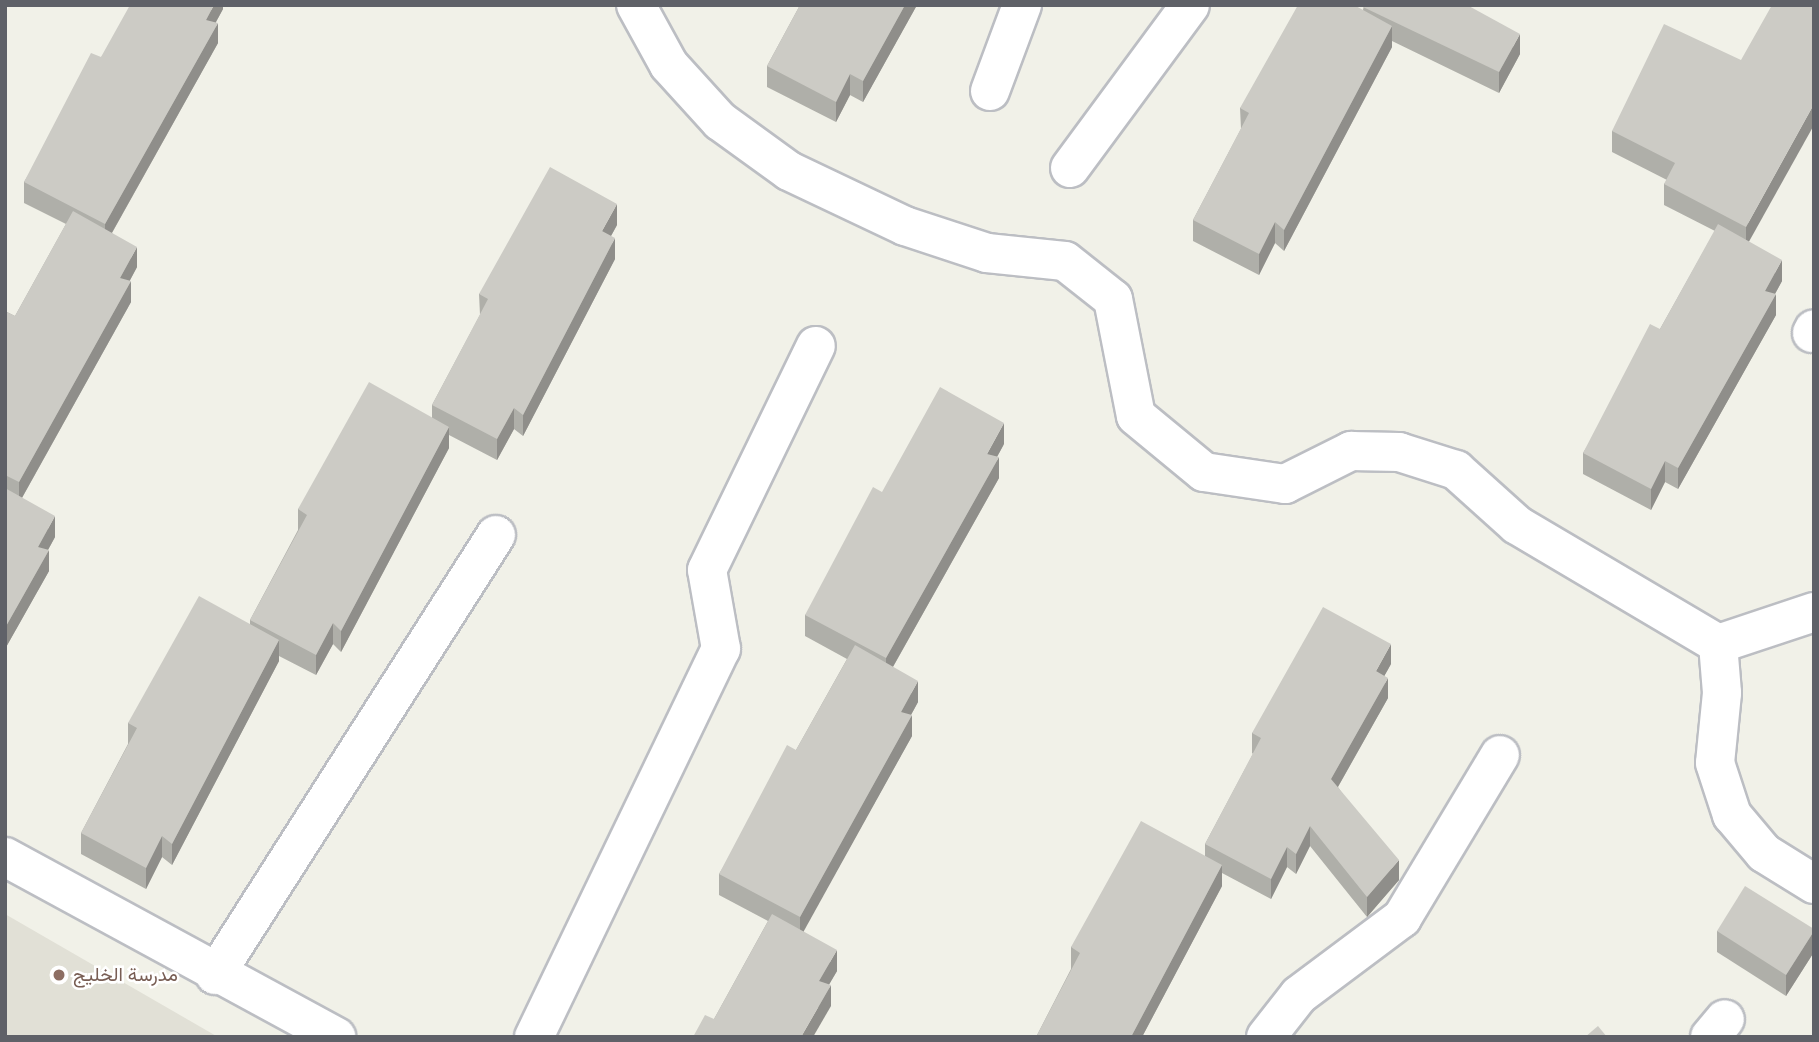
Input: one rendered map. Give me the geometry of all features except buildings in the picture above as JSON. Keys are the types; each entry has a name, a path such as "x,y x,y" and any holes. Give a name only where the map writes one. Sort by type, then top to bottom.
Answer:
{"street":[{"path":"636,5 669,65 720,121 789,171 905,226 987,253 1065,261 1113,299 1136,416 1204,472 1285,484 1350,451 1399,452 1456,470 1517,525 1718,644 1814,612"},
{"path":"990,91 1022,5"},
{"path":"1070,168 1190,5"},
{"path":"534,1037 721,649 707,570 816,346"},
{"path":"215,975 496,535"},
{"path":"1718,644 1723,692 1715,763 1732,815 1764,853 1814,884"},
{"path":"1266,1037 1299,995 1402,918 1500,755"},
{"path":"5,857 215,975 336,1037"}],"shaded area":[{"name":"مدرسة الخليج","path":"5,914 218,1037 5,1037"}],"place":[{"name":"مدرسة الخليج","path":"59,975"}]}
